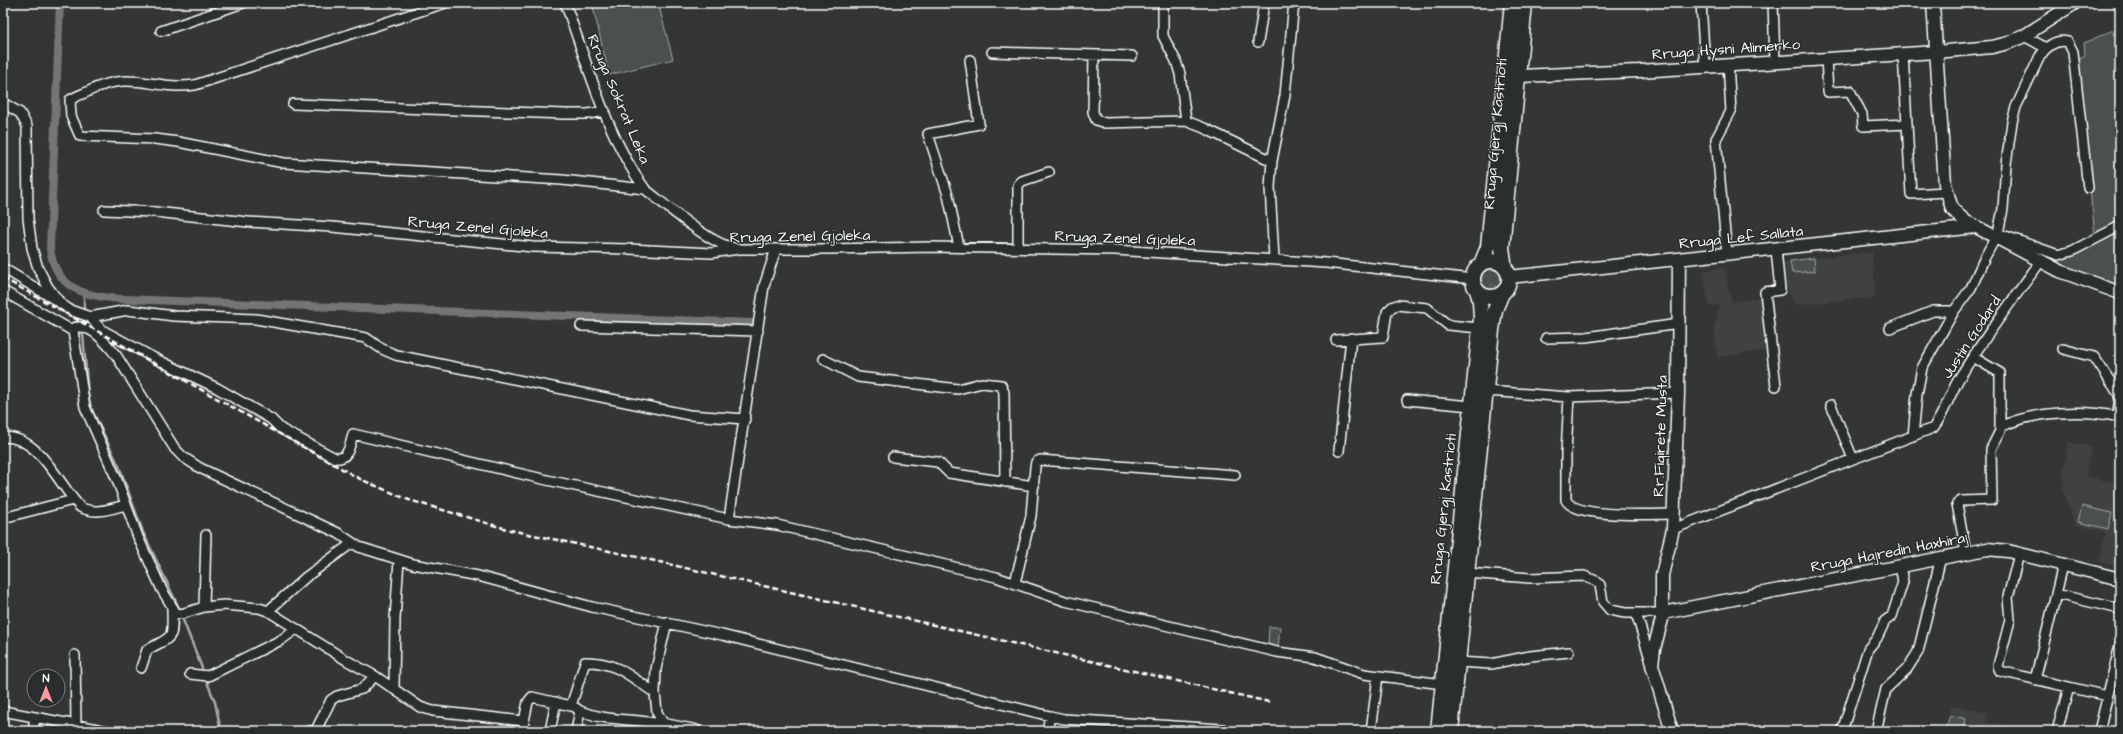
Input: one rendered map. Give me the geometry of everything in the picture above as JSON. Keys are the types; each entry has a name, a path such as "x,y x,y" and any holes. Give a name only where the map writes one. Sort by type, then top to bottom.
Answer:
{"main road":[{"name":"Rruga Gjergj Kastrioti","path":"1481,264 1488,247 1512,3"},
{"name":"Rruga Gjergj Kastrioti","path":"1507,273 1502,248 1525,3"},
{"path":"1491,261 1501,264 1507,273 1508,285 1502,293 1489,297 1475,285 1474,273 1481,264 1491,261"},
{"name":"Rruga Gjergj Kastrioti","path":"1438,731 1480,328 1481,309 1475,285"},
{"name":"Rruga Gjergj Kastrioti","path":"1451,731 1493,319 1502,293"}],"street":[{"path":"161,31 243,3"},
{"path":"446,3 194,85 173,86 132,80 110,82 70,100 71,116 80,136 155,139 178,142 284,163 562,180 645,189"},
{"name":"Rruga Sokrat Leka","path":"565,3 605,111 624,155 645,189 719,243 739,249"},
{"path":"1163,3 1163,36 1176,61 1180,74 1186,121"},
{"path":"1258,42 1264,3"},
{"path":"1274,259 1270,187 1272,161 1285,95 1294,3"},
{"path":"1701,3 1705,66"},
{"path":"1773,3 1776,61"},
{"path":"1933,3 1947,197 1951,230"},
{"name":"Rruga Hysni Alimerko","path":"1518,76 1936,52 1992,47 2008,43 2024,36 2075,3"},
{"path":"2024,36 2046,48"},
{"path":"1673,529 1913,436 1917,394 1922,368 1954,311 1971,288 1997,235 2003,209 2007,158 2012,122 2021,95 2046,48 2056,41 2068,42 2074,52 2088,188"},
{"path":"992,52 1132,56"},
{"path":"1903,54 1910,194 1947,197"},
{"path":"1094,55 1093,112 1096,120 1105,123 1186,121 1204,128 1272,161"},
{"path":"1826,58 1828,92 1850,91 1862,114 1863,126 1907,124"},
{"path":"959,247 948,195 928,134 978,124 970,60"},
{"path":"1727,254 1716,139 1730,111 1728,64"},
{"path":"3,103 20,113 27,126 28,218 32,248 42,277 61,304"},
{"path":"293,104 564,114 588,114 605,111"},
{"path":"1018,248 1018,185 1022,180 1050,172"},
{"path":"1947,197 1957,216 1976,227 2050,254 2058,255 2072,252 2120,226"},
{"name":"Rruga Zenel Gjoleka","path":"104,210 177,214 248,222 332,227 496,245 711,253 739,249 959,247 1115,250 1274,259 1475,285"},
{"name":"Rruga Lef Sallata","path":"1507,273 1679,259 1976,227"},
{"path":"1997,235 2060,271 2120,293"},
{"path":"729,519 764,286 776,249"},
{"path":"1776,249 1780,290 1765,292 1776,386"},
{"name":"Rr.Fiqirete Musta","path":"1652,665 1654,649 1663,613 1662,575 1673,529 1674,514 1678,392 1679,259"},
{"name":"Justin Godard","path":"1913,436 1933,428 1941,417 1953,390 1973,357 2009,304 2041,261"},
{"path":"3,268 79,315 90,318 128,310 174,316 256,319 366,338 382,349 396,355 484,374 689,415 745,419"},
{"path":"3,291 70,329 75,334 82,396 85,407 138,537 172,609 176,613 181,614 204,607 236,604 268,611 346,660 375,676 413,703 426,710 524,720"},
{"path":"1336,340 1383,337 1388,312 1392,307 1397,305 1427,308 1448,325 1480,328"},
{"path":"1890,328 1933,312 1954,311"},
{"path":"70,329 79,315"},
{"path":"90,318 102,330 154,358 229,394 271,419 281,429 335,458 341,459 345,456 353,434 547,480 729,519 777,525 1015,583 1065,601 1277,652 1315,657 1353,671 1378,676 1442,684"},
{"path":"1546,338 1586,337 1679,324"},
{"path":"70,329 78,326 87,328 105,342 116,354 175,449 183,457 206,471 338,532 352,544 428,568 478,576 592,607 667,622 1064,719 1222,729 1228,731"},
{"path":"581,326 758,331"},
{"path":"1339,451 1351,338"},
{"path":"2000,427 2020,418 2053,414 2093,413 2119,417 2120,398 2118,393 2094,358 2063,349"},
{"path":"1966,553 1957,504 1961,501 1992,500 1991,450 2000,432 2000,373 1973,357"},
{"path":"823,359 858,377 958,389 982,383 1001,385 1004,392 1005,482"},
{"path":"1486,391 1569,397 1678,392"},
{"path":"1569,397 1566,453 1566,500 1568,504 1575,508 1601,514 1674,514"},
{"path":"1407,400 1471,406"},
{"path":"1831,405 1852,459"},
{"path":"3,437 10,437 31,446 73,500 87,510 105,510 125,505"},
{"path":"893,457 938,462 949,472 1034,486"},
{"path":"1015,583 1032,516 1036,462 1044,460 1235,475"},
{"path":"3,518 73,500"},
{"path":"204,607 206,535"},
{"path":"268,611 302,581 352,544"},
{"name":"Rruga Hajredin Haxhiraj","path":"1663,613 1987,549 2019,554 2120,579"},
{"path":"2019,554 2008,597 2010,620 1999,668 2002,672 2107,696"},
{"path":"1876,731 1886,689 1907,669 1918,652 1941,558"},
{"path":"394,689 395,612 399,560"},
{"path":"2035,680 2063,565"},
{"path":"1842,731 1868,649 1877,638 1885,620 1892,616 1903,582 1900,566"},
{"path":"1467,573 1530,578 1584,576 1596,581 1600,585 1606,607 1617,612 1663,613"},
{"path":"2056,594 2120,609"},
{"path":"141,668 147,650 170,639 172,635 172,609"},
{"path":"1636,613 1672,731"},
{"path":"666,728 657,712 655,693 656,670 667,622"},
{"path":"190,674 208,676 285,638 296,629"},
{"path":"2099,731 2120,645"},
{"path":"1458,662 1491,664 1530,656 1569,652"},
{"path":"75,655 76,725"},
{"path":"571,706 585,662 600,662 619,669 630,674 655,693"},
{"path":"314,731 331,700 337,696 362,689 375,676"},
{"path":"1371,731 1378,676"},
{"path":"2057,731 2068,687"},
{"path":"523,731 524,720 530,698 535,697 571,706 580,711 621,721 646,722 666,728 688,730"},
{"path":"550,731 556,702"},
{"path":"3,711 108,731"},
{"path":"576,731 580,711"},
{"path":"1046,731 1050,716"},
{"path":"34,717 34,731"}],"shaded area":[{"path":"1872,252 1876,297 1795,305 1786,287 1783,262"},
{"path":"1724,268 1732,302 1761,297 1767,350 1717,357 1714,328 1719,305 1709,306 1703,271"},
{"path":"2069,442 2091,447 2085,476 2120,484 2120,567 2099,562 2106,532 2075,525 2062,487 2065,477 2062,476"},
{"path":"1952,705 1988,713 1986,722 1997,725 1998,722 2010,729 2009,731 1945,731"}],"green space":[{"path":"592,3 658,3 673,59 609,75"},
{"path":"2120,27 2120,219 2095,235 2076,61 2085,56 2084,43"},
{"path":"2120,226 2120,287 2114,283 2079,274 2057,264 2059,256"},
{"path":"1814,258 1815,271 1792,273 1790,261"},
{"path":"1491,269 1498,272 1501,279 1498,286 1491,289 1484,286 1481,279 1484,272"},
{"path":"2082,506 2112,513 2108,529 2078,522"},
{"path":"1269,627 1280,627 1278,647 1268,646"},
{"path":"1950,715 1966,719 1963,731 1945,731"}],"waterway":[{"path":"60,3 50,248 53,262 58,273 66,282 85,293 123,299 753,323"},
{"path":"84,294 84,310"},
{"path":"83,334 88,394 91,408 119,466 143,532 179,608"},
{"path":"183,620 202,668"},
{"path":"207,682 215,702 221,731"}],"railway":[{"path":"3,278 360,479 409,500 510,530 642,558 1269,702"}]}
